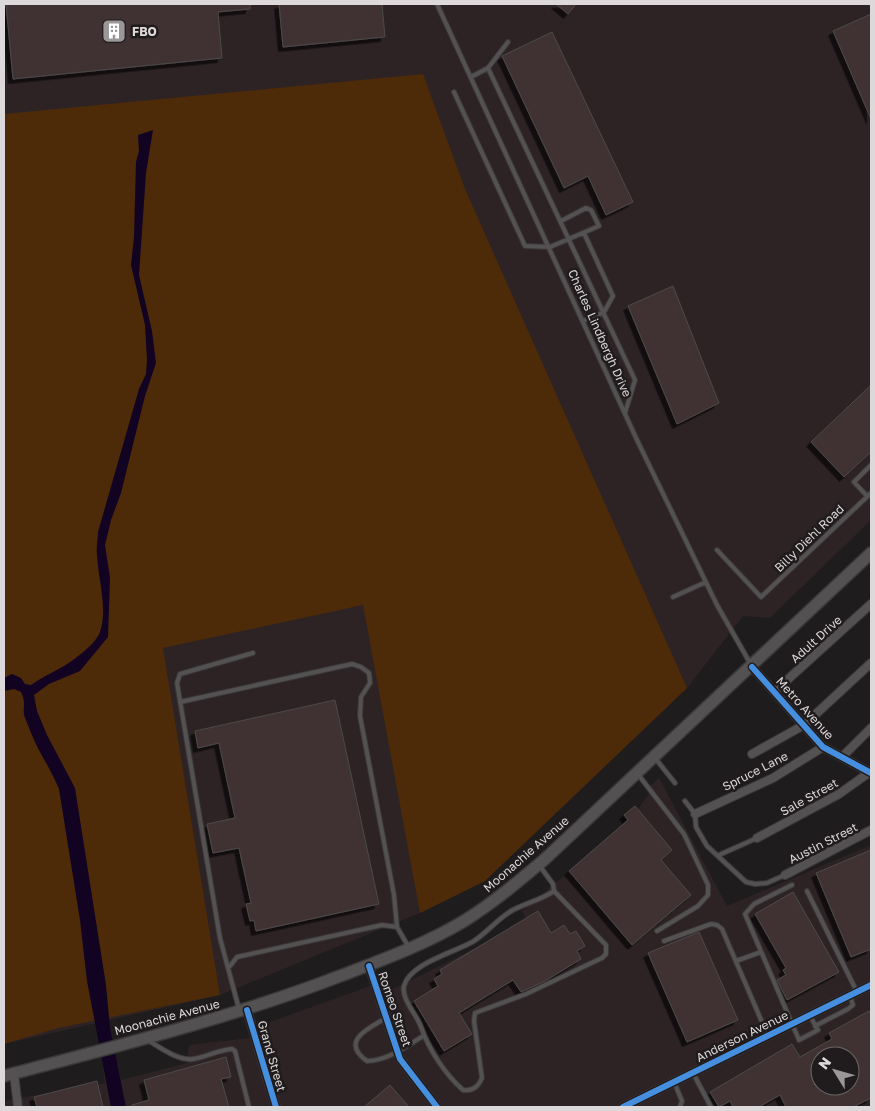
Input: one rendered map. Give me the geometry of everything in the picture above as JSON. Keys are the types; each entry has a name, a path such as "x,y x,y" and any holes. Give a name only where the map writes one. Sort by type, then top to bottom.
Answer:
{"main road":[{"name":"Moonachie Avenue","path":"9,1075 244,1011 369,966 463,921 499,897 538,864 752,667 871,553"}],"street":[{"name":"Adult Drive","path":"775,691 871,604"},
{"path":"752,754 804,725 871,663"},
{"name":"Metro Avenue","path":"752,667 823,747 843,756 870,773"},
{"path":"843,756 871,728"},
{"name":"Spruce Lane","path":"695,814 773,778 823,747"},
{"name":"Sale Street","path":"758,838 839,794 870,773"},
{"name":"Austin Street","path":"785,875 871,830"},
{"name":"Romeo Street","path":"369,966 400,1059 437,1107"},
{"name":"Anderson Avenue","path":"623,1107 871,985"},
{"name":"Grand Street","path":"244,1011 276,1107"},
{"path":"9,1075 15,1107"}],"lane":[{"name":"Charles Lindbergh Drive","path":"437,4 625,413 706,582 752,667"},
{"path":"471,76 488,68 508,42"},
{"path":"488,68 635,380 625,413"},
{"path":"454,92 525,246 550,247 599,226 590,210 586,208 561,220"},
{"path":"583,321 604,312 613,296 584,233"},
{"path":"867,496 854,482 871,465"},
{"name":"Billy Diehl Road","path":"717,550 761,597 871,493"},
{"path":"673,597 706,582"},
{"path":"244,1011 220,938 177,683 180,674 253,653"},
{"path":"180,702 352,664 361,666 369,674 370,683 361,696 360,716 394,895 397,927 410,948"},
{"path":"655,757 675,783"},
{"path":"637,773 684,834 708,885 708,895 698,906 658,931"},
{"path":"685,801 695,814 696,827 704,841 746,882 755,884 766,883 785,875"},
{"path":"720,855 758,838"},
{"path":"538,864 553,884 554,891 606,945 606,954 602,958 526,994 475,1013 474,1021 477,1031 482,1078 479,1086 470,1090 463,1090 454,1082 422,1036 421,1028 405,996 404,987 407,980 432,960 472,942 513,910 542,899 554,891"},
{"path":"792,885 754,904 746,914 791,1025 799,1040 818,1030 810,1015"},
{"path":"807,892 853,994 853,1005 815,1026"},
{"path":"664,940 711,924 717,924 722,929 768,1036"},
{"path":"230,966 236,957 272,948 382,925 397,927"},
{"path":"736,961 761,952"},
{"path":"386,1018 358,1037 356,1043 358,1051 367,1061 373,1061 398,1052 422,1036"},
{"path":"142,1038 185,1059 194,1059 219,1050 232,1049 235,1051 249,1107"},
{"path":"693,1073 711,1107"},
{"path":"674,1082 682,1101 680,1107"}],"shaded area":[{"path":"4,4 871,4 871,520 770,618 743,616 687,688 485,881 420,913 220,995 4,1044"},
{"path":"423,74 465,189 687,688 485,881 420,913 363,605 163,648 220,995 58,1028 4,1044 4,114"},
{"path":"153,130 146,173 139,275 152,331 156,363 145,396 121,493 111,520 105,545 110,578 108,637 80,671 49,684 34,695 37,711 47,735 75,788 106,985 110,1028 126,1107 111,1107 87,981 80,920 59,789 34,740 24,715 21,692 14,689 4,691 4,678 12,674 21,678 25,684 31,685 80,655 93,643 100,632 103,614 97,552 98,532 139,389 146,374 145,325 131,265 134,237 136,162 139,151 138,135"},
{"path":"659,778 727,906 871,845 871,1107 4,1107 4,1101 105,1083 103,1069 118,1065 121,1080 187,1063 189,1045 258,1037 256,1027 373,985 379,996 528,922 522,911 629,822 652,789 650,786"}],"building":[{"name":"FBO","path":"6,4 250,4 250,9 218,12 222,58 13,79"},
{"path":"279,4 382,4 385,37 283,47"},
{"path":"556,4 576,4 568,14"},
{"path":"871,14 871,119 833,31"},
{"path":"552,32 633,202 606,215 588,176 564,188 502,56"},
{"path":"673,286 719,403 677,424 628,306"},
{"path":"871,385 871,452 844,477 811,442"},
{"path":"335,700 379,904 256,931 254,920 250,921 246,904 251,903 239,848 213,853 207,824 235,818 219,743 198,748 195,731"},
{"path":"635,806 672,850 661,860 691,895 632,945 569,871 628,820 624,815"},
{"path":"871,850 871,949 851,957 816,873"},
{"path":"793,892 839,972 787,1000 777,980 786,975 783,970 786,968 755,914"},
{"path":"538,911 551,933 564,925 570,934 576,931 585,946 577,951 581,959 545,981 521,992 513,980 459,1013 472,1034 444,1051 414,1001 438,986 434,979 442,974 440,970"},
{"path":"699,932 738,1020 687,1042 648,953"},
{"path":"869,1011 871,1016 871,1098 853,1107 786,1107 780,1095 759,1107 733,1107 730,1101 719,1107 710,1092 792,1044 800,1057 810,1051 810,1096 860,1096 860,1046 820,1046 832,1039 829,1033"},
{"path":"226,1057 231,1077 221,1079 229,1107 132,1107 132,1105 149,1100 144,1080"},
{"path":"97,1081 103,1107 37,1107 34,1097"},
{"path":"390,1085 409,1107 364,1107"}],"cycle path":[{"path":"752,667 823,747 871,773"},
{"path":"369,966 400,1059 437,1107"},
{"path":"623,1107 871,985"},
{"path":"247,1010 276,1107"}],"place":[{"name":"FBO","path":"114,31"}]}
